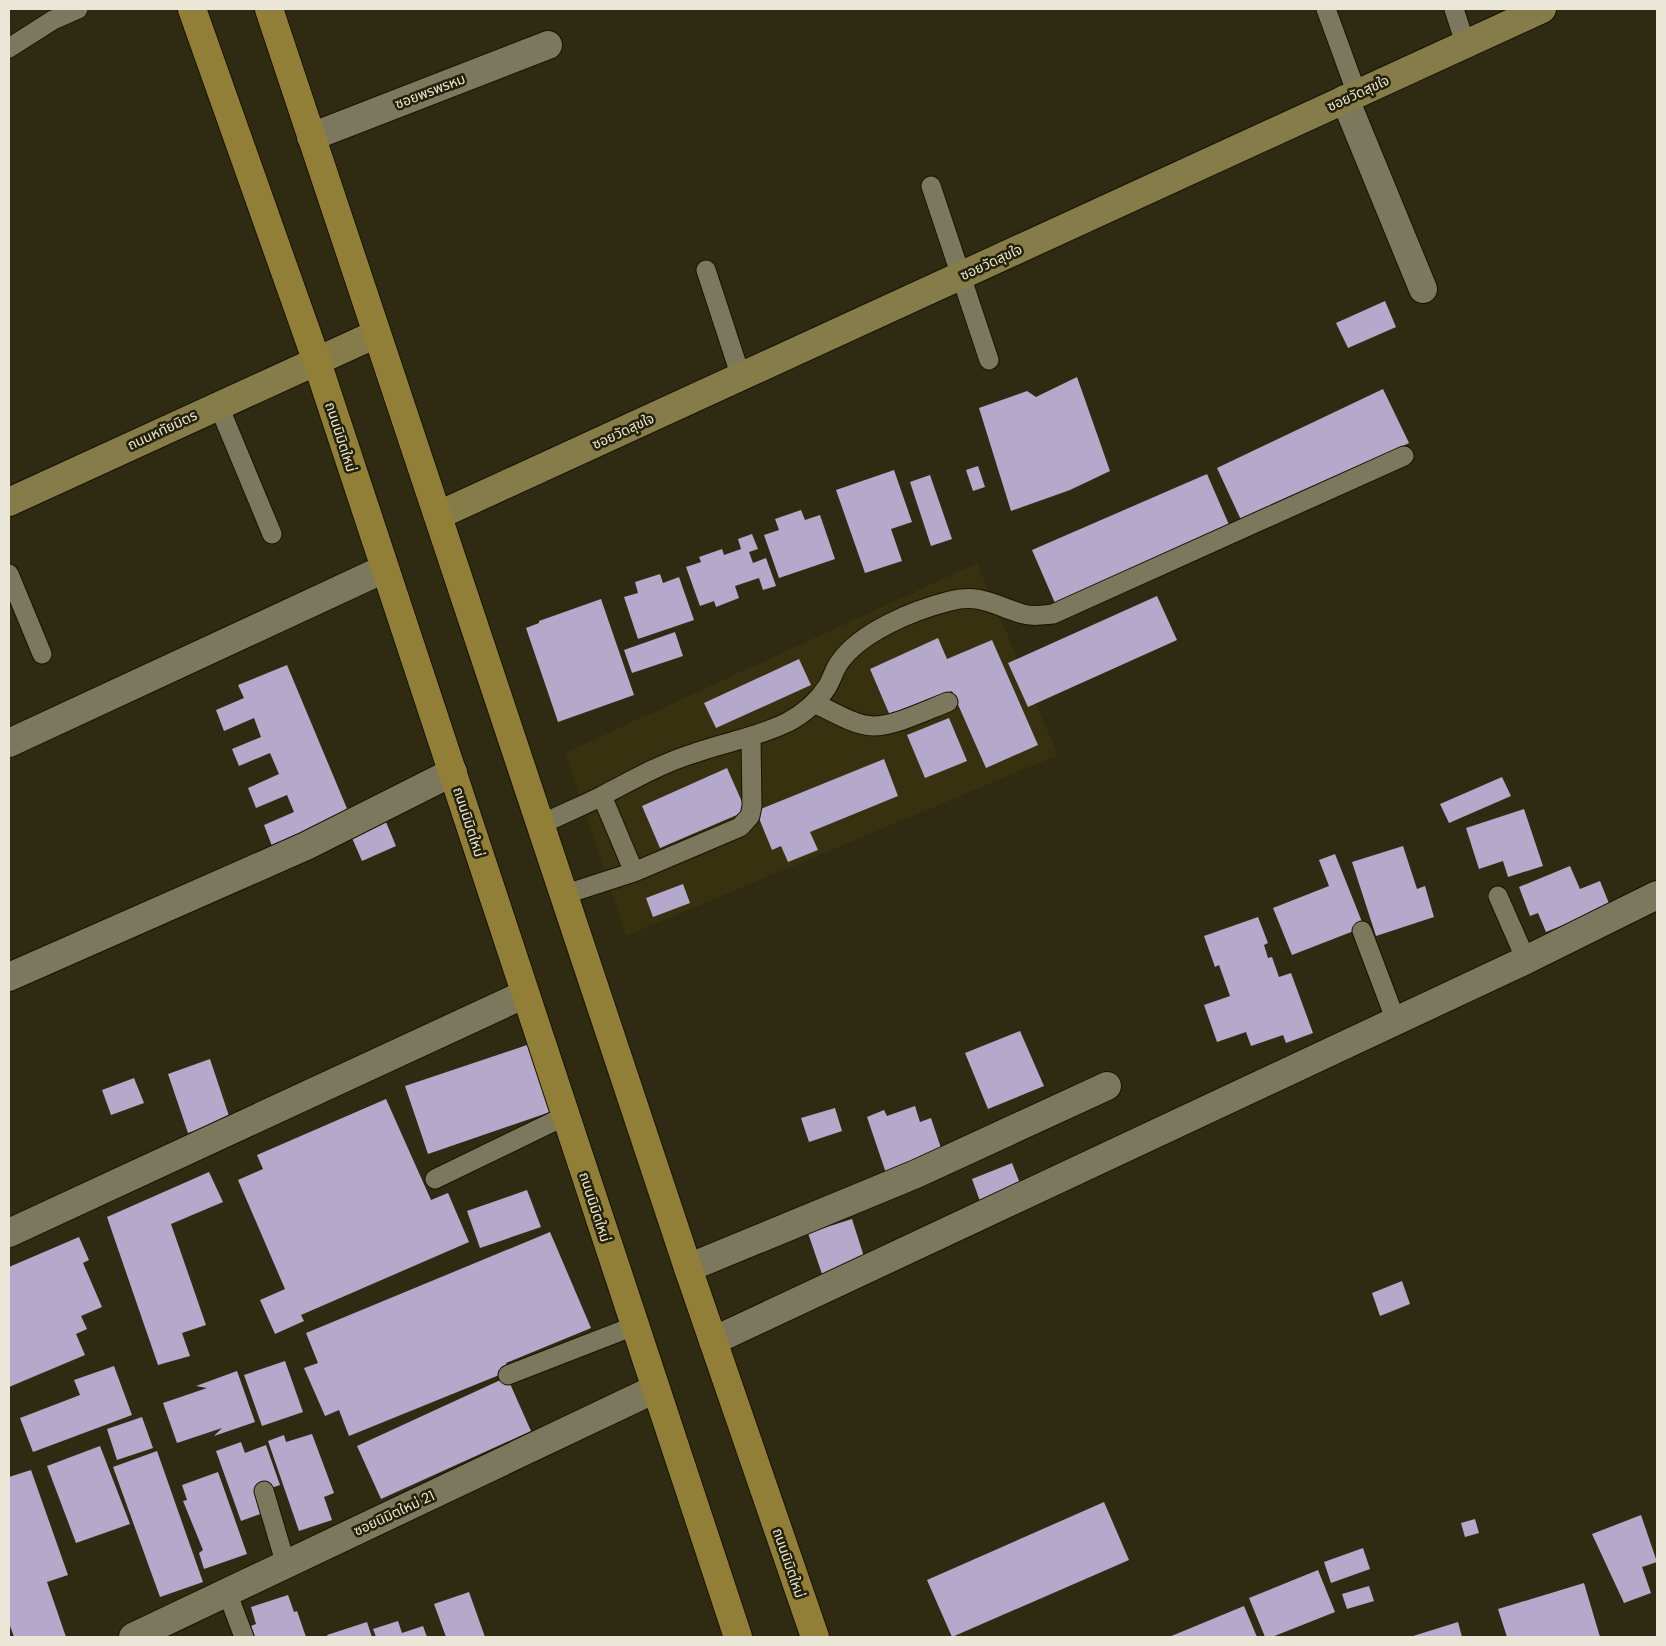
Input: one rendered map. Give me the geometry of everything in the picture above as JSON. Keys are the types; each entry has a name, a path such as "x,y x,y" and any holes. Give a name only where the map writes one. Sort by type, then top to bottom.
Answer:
{"main road":[{"name":"ถนนนิมิตใหม่","path":"192,9 316,359 738,1637"},
{"name":"ถนนนิมิตใหม่","path":"269,9 376,334 439,515 688,1268 815,1637"}],"street":[{"name":"ซอยวัดสุขใจ","path":"439,515 1542,9"},
{"name":"ซอยพรพรหม","path":"311,137 548,44"},
{"path":"1351,96 1423,289"},
{"name":"ถนนหทัยมิตร","path":"9,502 316,359 376,334"},
{"path":"9,743 384,569"},
{"path":"9,977 306,846 453,772"},
{"path":"713,1341 1526,960 1657,895"},
{"path":"9,1233 525,994"},
{"path":"688,1268 925,1170 1107,1086"},
{"name":"ซอยนิมิตใหม่ 21","path":"133,1637 655,1389"}],"lane":[{"path":"9,48 53,20 78,9"},
{"path":"1326,9 1351,96"},
{"path":"1454,9 1465,43"},
{"path":"931,186 989,360"},
{"path":"706,270 741,377"},
{"path":"218,404 272,534"},
{"path":"540,824 695,752 751,737 789,722 814,703 827,686 838,664 852,648 866,636 888,624 950,600 971,598 990,600 1023,614 1037,616 1053,614 1404,456"},
{"path":"9,574 42,654"},
{"path":"814,703 856,722 872,726 887,724 948,702"},
{"path":"564,896 634,872 740,827 750,816 752,794 751,737"},
{"path":"602,796 634,872"},
{"path":"1498,896 1526,960"},
{"path":"1362,931 1396,1021"},
{"path":"434,1178 565,1116"},
{"path":"508,1375 634,1326"},
{"path":"264,1491 286,1565"},
{"path":"227,1592 244,1637"}],"shaded area":[{"path":"977,563 1058,755 626,936 565,753"}],"building":[{"path":"1385,301 1396,327 1348,348 1336,323"},
{"path":"1077,377 1110,471 1070,490 1011,511 979,408 1027,391 1036,397"},
{"path":"1383,389 1409,443 1242,522 1217,468"},
{"path":"978,466 985,487 973,491 966,470"},
{"path":"894,470 912,522 891,529 902,561 865,573 836,490"},
{"path":"1207,474 1230,527 1055,603 1032,550"},
{"path":"930,475 952,539 931,546 910,482"},
{"path":"801,510 805,520 820,515 835,559 779,578 764,535 779,530 775,519"},
{"path":"752,534 758,549 749,552 753,563 766,558 776,586 763,590 759,578 735,586 739,598 716,607 714,601 700,606 686,567 701,562 699,557 722,549 724,555 741,549 738,539"},
{"path":"660,574 663,583 679,577 694,620 638,639 624,597 638,593 635,582"},
{"path":"1157,596 1177,640 1028,707 1008,663"},
{"path":"601,599 634,695 558,722 526,628 539,623 539,621"},
{"path":"675,632 683,656 632,673 624,650"},
{"path":"938,638 947,659 992,640 1038,745 986,768 952,691 891,718 870,669"},
{"path":"799,659 811,685 716,728 704,703"},
{"path":"287,665 353,823 303,833 272,846 264,825 294,812 287,795 256,808 248,788 279,774 270,753 239,766 232,749 261,737 254,718 224,731 216,710 244,698 238,685"},
{"path":"949,718 967,761 925,778 907,735"},
{"path":"884,759 898,796 810,832 818,850 788,862 781,846 772,850 756,811"},
{"path":"727,768 746,811 660,848 642,806"},
{"path":"1502,777 1511,796 1449,823 1440,804"},
{"path":"1524,809 1543,866 1508,877 1503,861 1479,869 1466,828"},
{"path":"386,822 396,846 362,861 352,838"},
{"path":"1403,846 1417,889 1425,886 1434,917 1376,936 1352,862"},
{"path":"1335,854 1364,927 1292,955 1273,908 1329,886 1319,860"},
{"path":"1570,866 1580,889 1600,881 1610,906 1546,932 1538,913 1530,916 1519,887"},
{"path":"683,884 690,903 653,917 646,898"},
{"path":"1258,917 1268,943 1264,945 1268,958 1272,957 1279,977 1291,973 1313,1033 1286,1043 1283,1035 1251,1046 1246,1032 1217,1042 1204,1005 1230,996 1219,965 1215,967 1204,936"},
{"path":"1020,1031 1044,1086 988,1109 965,1053"},
{"path":"530,1044 553,1111 428,1154 405,1086"},
{"path":"210,1059 230,1119 188,1133 168,1074"},
{"path":"134,1078 144,1103 111,1115 102,1090"},
{"path":"386,1099 431,1200 448,1193 469,1242 301,1315 304,1321 275,1334 260,1300 285,1289 238,1180 263,1169 257,1155"},
{"path":"915,1106 920,1122 931,1118 944,1157 887,1176 867,1117 884,1110 887,1116"},
{"path":"835,1108 842,1131 809,1142 801,1118"},
{"path":"1012,1163 1021,1186 980,1201 972,1179"},
{"path":"209,1172 223,1202 171,1224 206,1325 182,1333 190,1356 158,1365 107,1217"},
{"path":"527,1190 541,1227 480,1248 467,1211"},
{"path":"852,1219 865,1260 822,1274 808,1233"},
{"path":"550,1232 591,1328 506,1363 509,1371 349,1436 339,1410 325,1416 304,1368 318,1363 306,1333"},
{"path":"79,1237 89,1260 83,1263 102,1307 81,1316 87,1329 76,1334 85,1355 9,1387 9,1267"},
{"path":"1402,1281 1410,1304 1380,1316 1372,1293"},
{"path":"285,1361 303,1412 262,1426 244,1375"},
{"path":"114,1366 132,1415 33,1452 20,1418 80,1395 74,1380"},
{"path":"237,1371 255,1422 214,1436 222,1428 177,1443 163,1403 207,1388 196,1386"},
{"path":"507,1377 531,1431 381,1499 357,1446"},
{"path":"142,1417 153,1448 117,1460 107,1429"},
{"path":"312,1434 334,1493 324,1497 332,1520 299,1531 268,1441 284,1435 286,1442"},
{"path":"241,1442 245,1453 266,1445 280,1485 259,1492 266,1512 241,1521 216,1451"},
{"path":"100,1446 130,1524 76,1543 47,1466"},
{"path":"157,1451 203,1582 160,1597 113,1467"},
{"path":"31,1470 68,1575 47,1582 66,1637 14,1637 9,1623 9,1477"},
{"path":"218,1472 247,1554 204,1569 199,1553 203,1550 183,1501 187,1500 182,1485"},
{"path":"1104,1502 1129,1560 952,1637 927,1580"},
{"path":"1641,1515 1657,1562 1642,1567 1651,1593 1624,1603 1592,1534"},
{"path":"1475,1519 1479,1533 1465,1537 1461,1523"},
{"path":"1363,1548 1370,1569 1331,1583 1324,1562"},
{"path":"1318,1570 1335,1612 1272,1637 1265,1637 1249,1598"},
{"path":"1584,1583 1600,1637 1507,1637 1498,1609"},
{"path":"1369,1586 1374,1601 1347,1609 1342,1594"},
{"path":"469,1592 485,1637 446,1637 434,1604"},
{"path":"288,1595 294,1612 297,1611 306,1637 255,1637 251,1626 256,1624 251,1607"},
{"path":"1244,1606 1257,1637 1169,1637"},
{"path":"398,1621 402,1633 423,1626 427,1637 376,1637 373,1629"},
{"path":"367,1622 372,1637 328,1637 327,1635"},
{"path":"1458,1622 1462,1637 1410,1637"}]}
